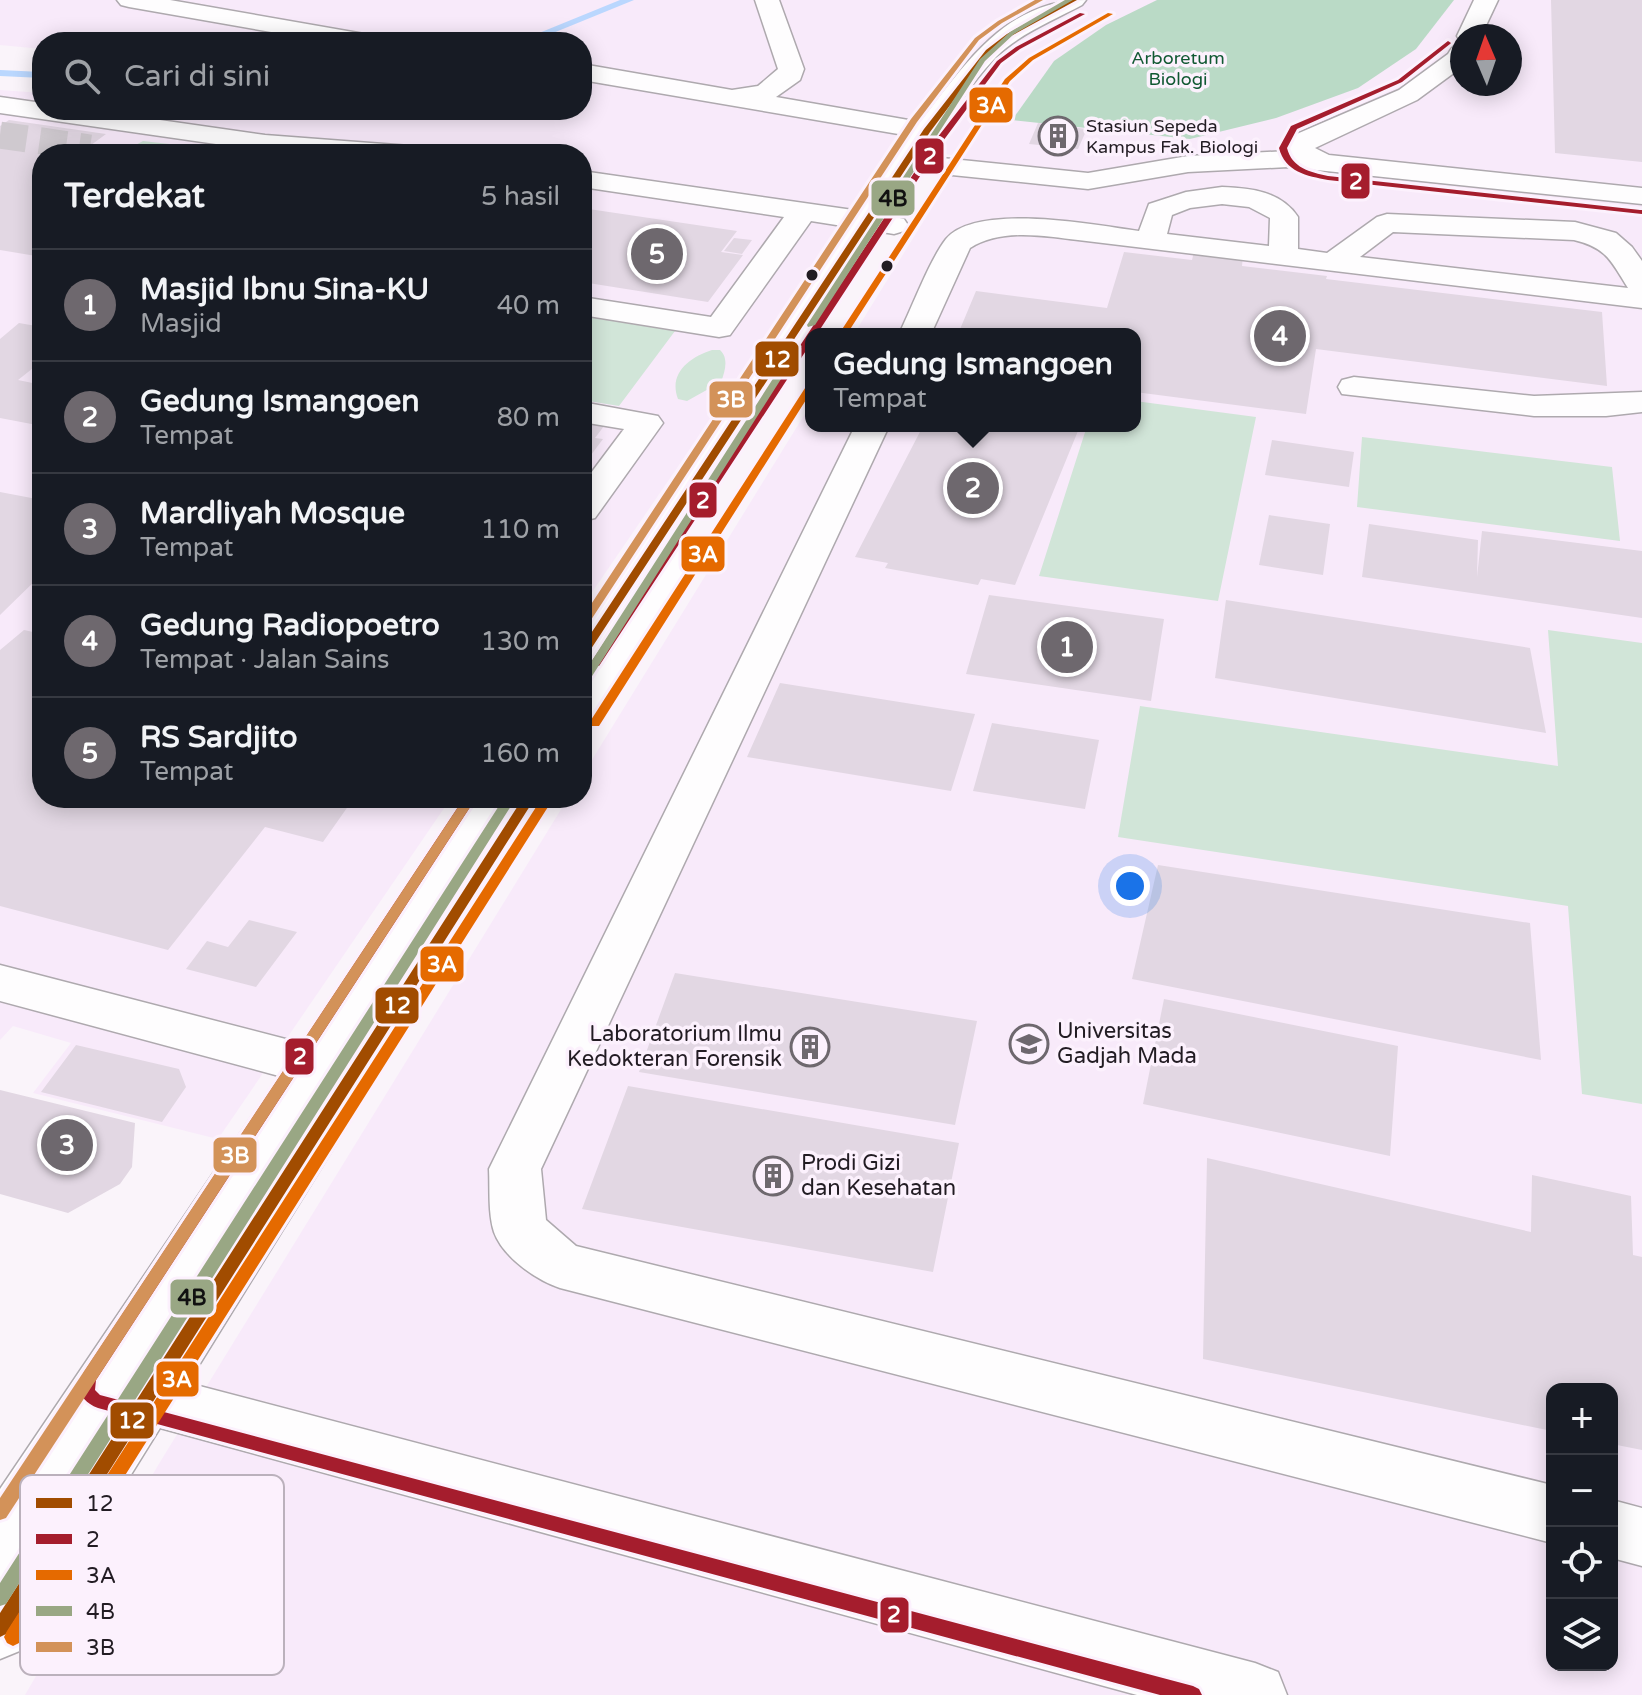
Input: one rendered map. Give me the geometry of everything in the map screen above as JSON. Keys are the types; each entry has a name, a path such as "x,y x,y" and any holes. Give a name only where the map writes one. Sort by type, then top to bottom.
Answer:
{"street":[{"path":"129,0 321,32"},
{"path":"729,98 765,93 791,75 767,0"},
{"path":"827,328 927,131 988,51 1009,35 1074,0"},
{"path":"809,328 881,223 932,165 1002,63 1032,39 1102,0"},
{"path":"1475,24 1486,0"},
{"path":"301,28 321,9"},
{"path":"1330,162 1309,157 1299,150 1302,142 1408,95 1450,64"},
{"path":"592,74 927,131"},
{"path":"0,105 32,110"},
{"path":"106,120 278,144"},
{"path":"115,144 141,125"},
{"path":"932,165 1088,181 1207,162 1288,159 1642,196"},
{"path":"592,180 881,223"},
{"path":"1150,241 1159,210 1172,202 1232,196 1271,206 1282,214 1285,223 1282,256"},
{"path":"592,308 719,328 803,212"},
{"path":"1334,262 1387,223 1575,231 1606,239 1622,253 1642,286"},
{"path":"918,328 958,243 965,235 978,230 1015,226 1642,299"},
{"path":"592,665 597,640 805,335"},
{"path":"597,640 805,363"},
{"path":"1354,387 1541,408 1578,409 1642,402"},
{"path":"592,415 646,423 592,496"},
{"path":"869,432 515,1169 520,1230 560,1265 1546,1512"},
{"path":"333,1070 483,808"},
{"path":"80,1475 124,1392 333,1070 522,808"},
{"path":"0,983 333,1070"},
{"path":"124,1392 1255,1695"},
{"path":"55,1475 124,1392"},
{"path":"0,1541 20,1517"},
{"path":"1618,1531 1642,1537"},
{"path":"0,1628 20,1590"}],"shaded area":[{"name":"Universitas Gadjah Mada","path":"0,0 1642,0 1642,1695 25,1695 37,1675 284,1675 284,1475 152,1475 562,808 592,808 592,760 805,414 805,432 1141,432 1141,328 858,328 963,157 897,146 592,592 592,144 32,144 32,808 444,808 218,1139 33,1093 71,1043 13,1026 0,1040 0,90 32,92 32,120 592,120 592,32 32,32 32,48 0,45"}],"green space":[{"name":"Arboretum Biologi","path":"1157,0 1454,0 1416,49 1358,88 1276,118 1190,139 1012,120 1054,61 1106,25"},
{"path":"143,141 169,144 137,144"},
{"path":"592,318 675,331 619,406 592,402"},
{"path":"712,350 720,350 725,357 721,382 687,401 678,399 676,381 683,367"},
{"path":"1141,402 1256,417 1218,601 1039,576 1085,432 1141,432"},
{"path":"1362,437 1612,467 1620,541 1357,507"},
{"path":"1548,630 1642,643 1642,1104 1582,1094 1568,906 1118,837 1140,706 1558,766"}],"building":[{"path":"1551,0 1642,0 1642,162 1555,153"},
{"path":"9,120 106,134 92,144 32,144 32,255 0,250 0,126"},
{"name":"Stasiun Sepeda Kampus Fak. Biologi","path":"1038,123 1087,129 1078,149 1029,144"},
{"path":"592,209 737,231 721,252 743,255 708,302 592,284"},
{"path":"734,238 752,240 742,254 724,251"},
{"path":"1197,239 1244,245 1242,266 1602,312 1607,386 1316,349 1306,414 1141,393 1141,328 961,328 976,291 1107,308 1124,252 1192,260"},
{"path":"19,323 32,325 32,369 18,380 32,383 32,424 0,418 0,339"},
{"path":"592,424 604,426 595,438 603,439 592,454"},
{"path":"920,432 1078,432 1015,585 981,579 978,585 885,568 888,563 855,557"},
{"path":"1272,440 1354,452 1349,487 1265,475"},
{"path":"0,492 32,498 32,584 0,615"},
{"path":"1269,515 1330,524 1323,575 1259,565"},
{"path":"1369,524 1478,540 1477,577 1482,531 1642,551 1642,618 1362,577"},
{"path":"989,595 1164,619 1151,701 966,674"},
{"path":"1226,600 1530,648 1546,733 1215,678"},
{"path":"24,630 32,632 32,808 347,808 323,842 265,827 168,950 0,906 0,650"},
{"path":"780,683 975,714 951,791 747,757"},
{"path":"992,723 1099,740 1085,809 973,791"},
{"path":"1158,865 1530,923 1541,1060 1132,979"},
{"path":"249,920 297,932 256,987 186,969 207,941 228,947"},
{"name":"Laboratorium Ilmu Kedokteran Forensik","path":"675,973 977,1021 955,1125 639,1072"},
{"path":"1164,999 1398,1046 1390,1156 1143,1104"},
{"path":"76,1045 179,1069 186,1087 162,1122 41,1092"},
{"name":"Prodi Gizi dan Kesehatan","path":"628,1086 959,1143 933,1272 582,1209"},
{"path":"0,1090 135,1123 132,1167 120,1184 68,1213 0,1194"},
{"path":"1207,1158 1531,1232 1532,1175 1631,1196 1633,1255 1642,1257 1642,1450 1618,1445 1618,1383 1546,1383 1546,1430 1203,1359"}],"waterway":[{"path":"547,32 629,0"},
{"path":"0,73 32,75"}],"tunnel":[{"path":"0,135 62,144"}],"transit line":[{"name":"3B","path":"592,611 914,121 977,39 1040,0"},
{"name":"4B","path":"811,325 982,60 1012,33 1070,0"},
{"name":"12","path":"592,640 927,131 988,51 1009,35 1074,0"},
{"name":"2","path":"817,328 940,140 999,62 1018,48 1082,14"},
{"name":"3A","path":"847,328 1007,80 1031,59 1110,14"},
{"name":"2","path":"1448,43 1400,81 1294,128 1283,148 1288,161 1300,170 1328,178 1640,212"},
{"name":"2","path":"595,664 805,345"},
{"name":"4B","path":"592,668 798,346"},
{"name":"3A","path":"595,723 805,394"},
{"name":"2","path":"463,808 89,1377 89,1395 98,1401 1193,1695"},
{"name":"3B","path":"24,1475 463,808"},
{"name":"4B","path":"78,1475 504,808"},
{"name":"12","path":"98,1475 523,808"},
{"name":"3A","path":"116,1475 541,808"},
{"name":"3B","path":"0,1512 20,1482"},
{"name":"4B","path":"0,1598 20,1567"},
{"name":"12","path":"0,1628 20,1597"},
{"name":"3A","path":"13,1637 20,1626"}],"place":[{"name":"Stasiun Sepeda Kampus Fak. Biologi","path":"1058,136"},
{"name":"RS Sardjito","path":"657,254"},
{"name":"Gedung Radiopoetro","path":"1280,336"},
{"name":"Gedung Ismangoen","path":"973,488"},
{"name":"Masjid Ibnu Sina-KU","path":"1067,647"},
{"name":"Universitas Gadjah Mada","path":"1029,1044"},
{"name":"Laboratorium Ilmu Kedokteran Forensik","path":"810,1047"},
{"name":"Mardliyah Mosque","path":"67,1145"},
{"name":"Prodi Gizi dan Kesehatan","path":"773,1176"}]}
